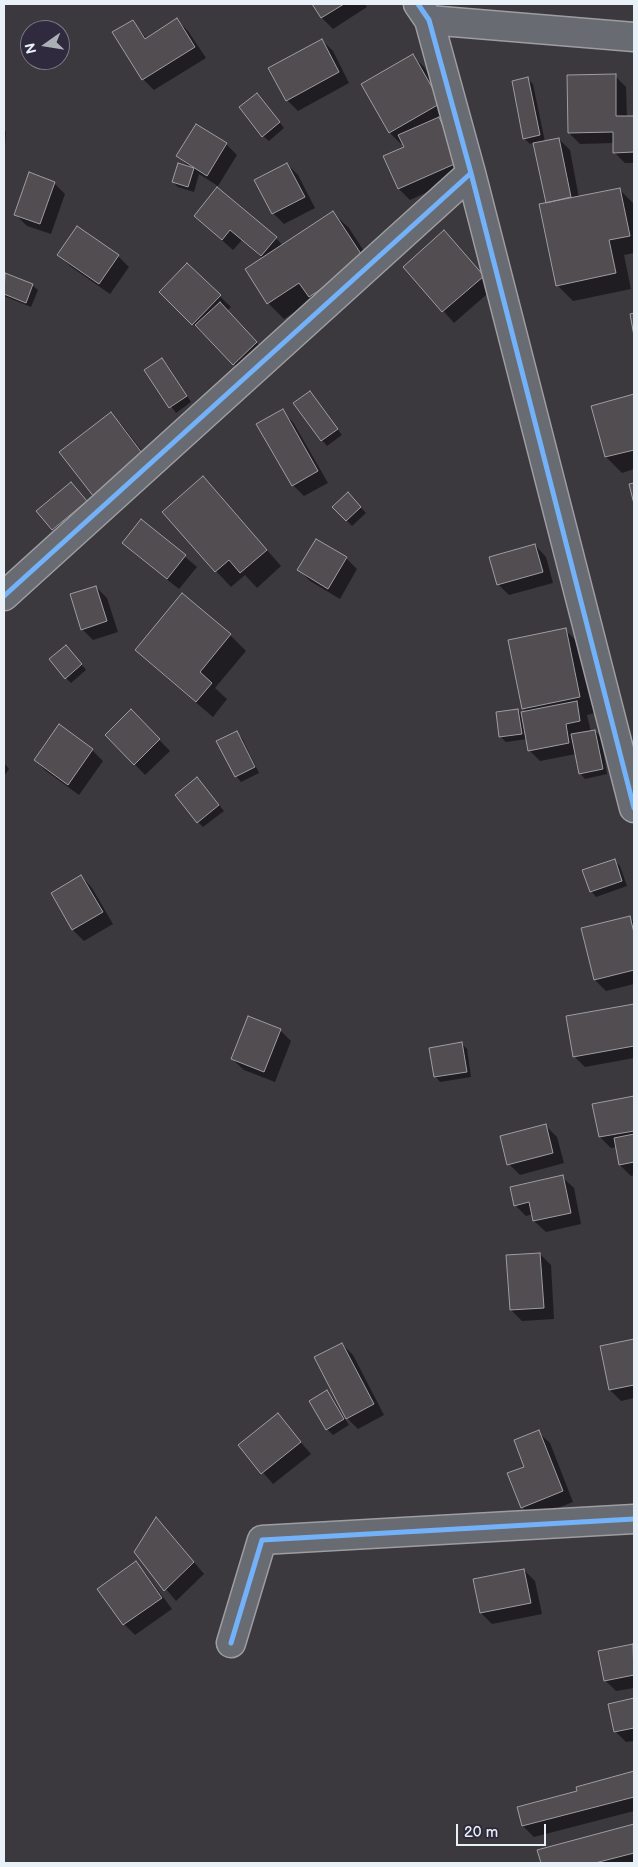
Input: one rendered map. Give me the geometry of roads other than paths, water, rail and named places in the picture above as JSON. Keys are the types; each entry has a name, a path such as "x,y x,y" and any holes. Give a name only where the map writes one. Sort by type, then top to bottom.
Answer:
{"street":[{"path":"634,37 423,12 471,173 634,808"},
{"path":"4,596 471,173"},
{"path":"231,1643 262,1540 634,1519"}]}
